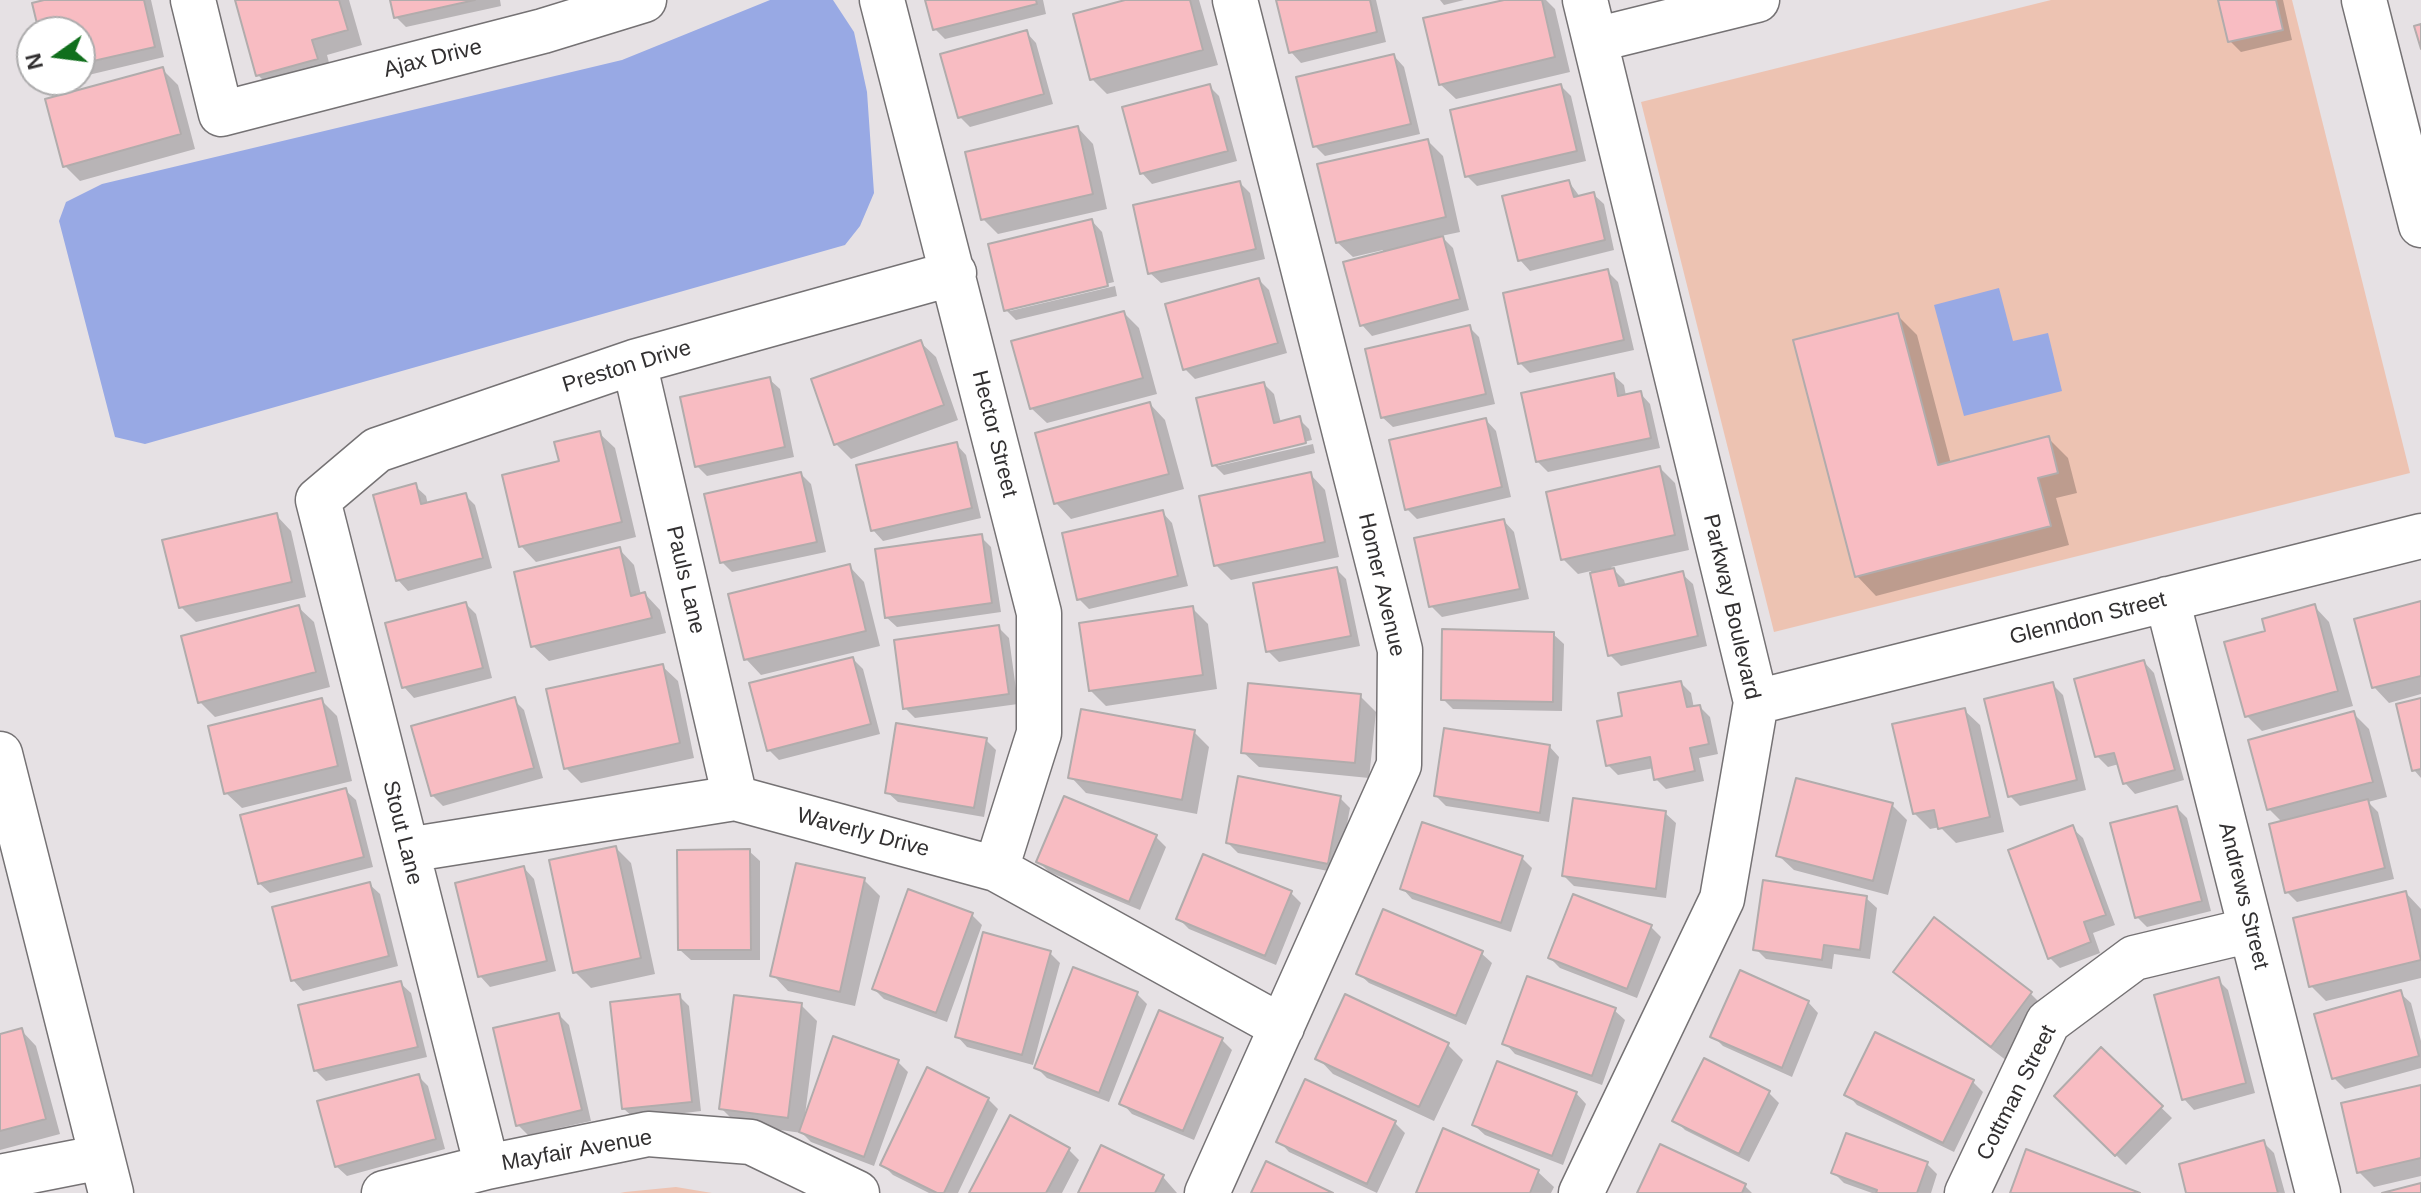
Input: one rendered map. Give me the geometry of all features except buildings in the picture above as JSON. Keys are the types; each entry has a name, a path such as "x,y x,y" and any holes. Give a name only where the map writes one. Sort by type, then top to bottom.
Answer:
{"street":[{"name":"Ajax Drive","path":"193,0 221,114 540,16 644,0"},
{"name":"Hector Street","path":"882,0 1039,613 1039,733 996,869"},
{"name":"Homer Avenue","path":"1207,1193 1399,765 1400,650 1235,0"},
{"path":"1590,20 1757,0"},
{"path":"2364,0 2421,225"},
{"name":"Parkway Boulevard","path":"1581,1193 1722,899 1756,702 1590,20"},
{"name":"Preston Drive","path":"318,500 377,450 634,362 954,273"},
{"name":"Pauls Lane","path":"634,362 735,798"},
{"name":"Stout Lane","path":"318,500 487,1167"},
{"name":"Glenndon Street","path":"1756,702 2421,536"},
{"name":"Andrews Street","path":"2167,599 2318,1193"},
{"path":"0,754 106,1175 0,1177"},
{"name":"Waverly Drive","path":"407,850 735,798 996,869 1282,1027"},
{"name":"Cottman Street","path":"1967,1193 2048,1022 2134,958 2251,930"},
{"name":"Mayfair Avenue","path":"384,1193 487,1167 648,1134 751,1142 857,1193"}],"shaded area":[{"path":"2051,0 2292,0 2410,473 1774,632 1641,102"},
{"path":"676,1187 712,1193 620,1193 625,1192"}],"water":[{"path":"770,0 833,0 854,32 867,92 874,193 860,226 845,245 145,444 115,437 59,221 66,202 102,184 622,60"},
{"path":"1999,288 2013,341 2048,333 2062,391 1964,416 1934,305"}]}
